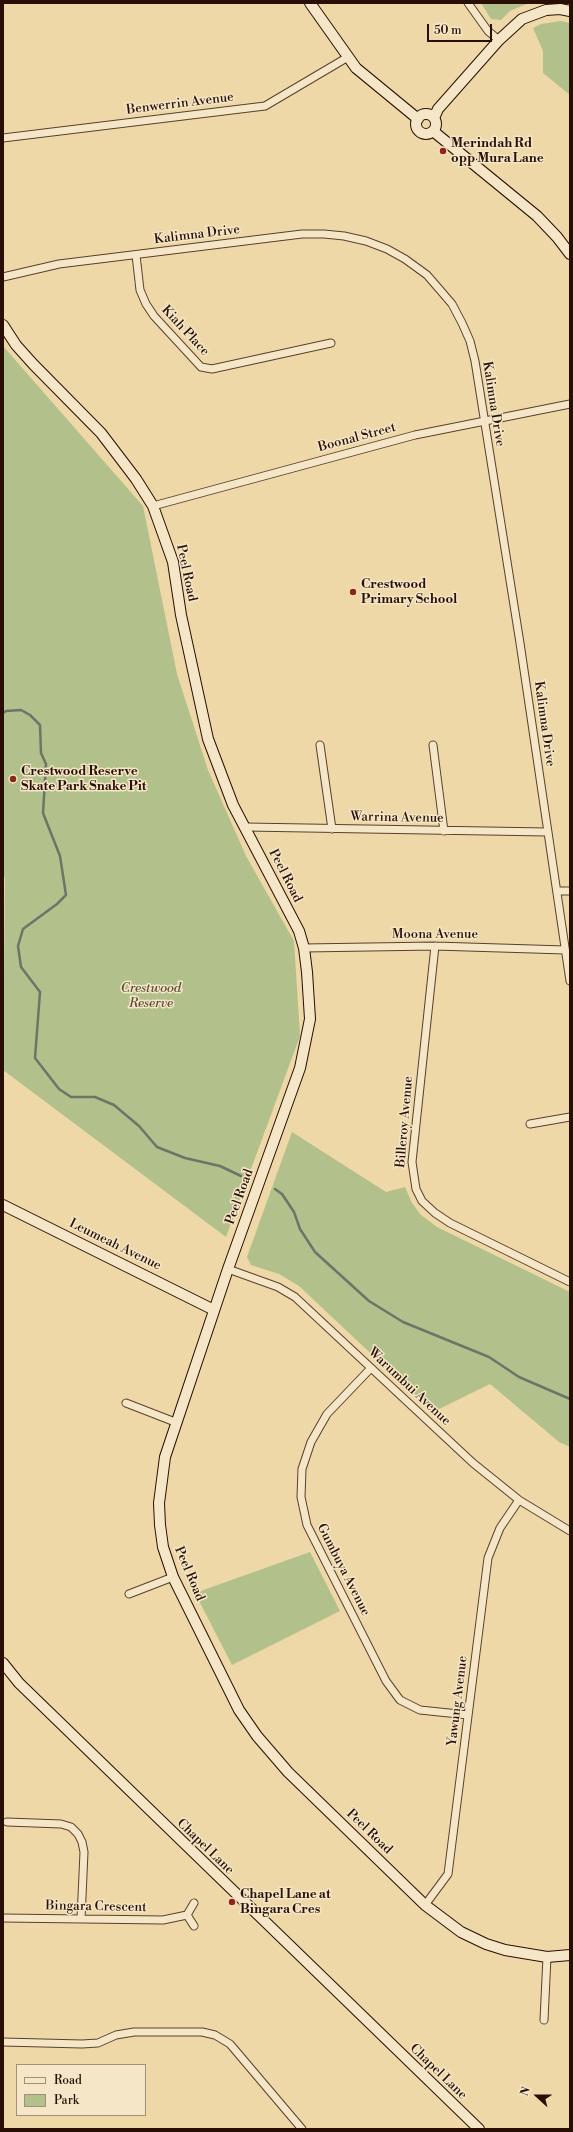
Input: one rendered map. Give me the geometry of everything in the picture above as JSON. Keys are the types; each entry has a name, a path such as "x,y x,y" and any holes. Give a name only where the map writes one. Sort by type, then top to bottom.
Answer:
{"street":[{"path":"310,3 348,57 367,78 418,119"},
{"path":"468,3 488,31 499,40"},
{"path":"434,118 425,114 418,119 417,127 420,132 426,134 433,131 436,125 434,118 438,109 499,40 527,16 546,10 570,10"},
{"name":"Benwerrin Avenue","path":"3,138 265,106 348,57"},
{"path":"433,131 537,216 557,237 570,254"},
{"name":"Kalimna Drive","path":"3,277 23,270 59,264 302,234 344,236 366,241 387,249 405,259 427,275 452,304 470,341 484,420 547,832 558,891 570,981"},
{"name":"Kiah Place","path":"136,255 140,290 146,304 154,316 201,367 212,369 331,343"},
{"name":"Peel Road","path":"3,325 16,345 33,364 101,433 136,479 153,506 173,562 181,615 208,739 234,805 299,931 304,948 310,995 310,1019 300,1068 228,1269 175,1422 165,1457 159,1503 163,1547 173,1578 239,1710 257,1736 288,1772 425,1905 461,1932 486,1944 505,1950 547,1957 570,1955"},
{"name":"Boonal Street","path":"153,506 299,465 415,435 570,404"},
{"path":"320,745 332,829"},
{"path":"433,745 444,831"},
{"name":"Warrina Avenue","path":"246,828 547,832"},
{"path":"558,891 570,891"},
{"name":"Moona Avenue","path":"304,948 435,946 565,950"},
{"name":"Billeroy Avenue","path":"435,946 412,1162 416,1189 422,1201 435,1213 450,1223 570,1282"},
{"path":"530,1124 570,1117"},
{"name":"Leumeah Avenue","path":"3,1205 214,1310"},
{"name":"Warumbui Avenue","path":"228,1269 287,1291 473,1463 519,1500 570,1531"},
{"name":"Gumbuya Avenue","path":"371,1368 327,1414 311,1442 302,1469 301,1497 307,1525 386,1681 400,1700 420,1710 468,1715"},
{"path":"126,1404 175,1422"},
{"name":"Yawung Avenue","path":"425,1905 448,1874 488,1558 500,1528 519,1500"},
{"path":"129,1594 173,1578"},
{"name":"Chapel Lane","path":"3,1663 30,1694 479,2129"},
{"path":"7,1822 62,1824 71,1827 78,1834 82,1842 84,1852 81,1919"},
{"path":"194,1903 187,1915 194,1926"},
{"name":"Bingara Crescent","path":"3,1918 163,1920 187,1915"},
{"path":"544,2020 547,1957"},
{"path":"3,2042 98,2043 116,2035 134,2032 202,2032 215,2035 230,2044 302,2129"}],"green space":[{"path":"481,3 529,3 510,11 501,20 491,19"},
{"path":"561,21 570,23 570,95 543,73 543,51 533,28 541,24"},
{"name":"Crestwood Reserve","path":"3,346 143,506 177,674 208,770 246,856 294,941 300,1036 226,1237 3,1070 5,878 3,874"},
{"path":"292,1132 386,1192 405,1187 412,1203 421,1215 437,1227 570,1292 570,1447 559,1442 490,1384 433,1412 299,1286 279,1274 251,1265 247,1257"},
{"path":"310,1552 340,1611 232,1665 195,1593"}],"waterway":[{"path":"3,713 6,711 21,710 30,715 40,725 41,753 46,764 43,813 60,856 66,895 57,904 23,929 18,946 21,967 40,992 35,1058 59,1089 71,1097 95,1097 114,1105 139,1126 157,1147 185,1158 220,1166 241,1176"},
{"path":"275,1189 282,1194 294,1212 300,1229 315,1252 369,1301 403,1322 489,1357 519,1377 570,1399"}],"place":[{"name":"Merindah Rd opp Mura Lane","path":"443,151"},
{"name":"Crestwood Primary School","path":"353,592"},
{"name":"Crestwood Reserve Skate Park Snake Pit","path":"13,779"},
{"name":"Chapel Lane at Bingara Cres","path":"232,1902"}]}
